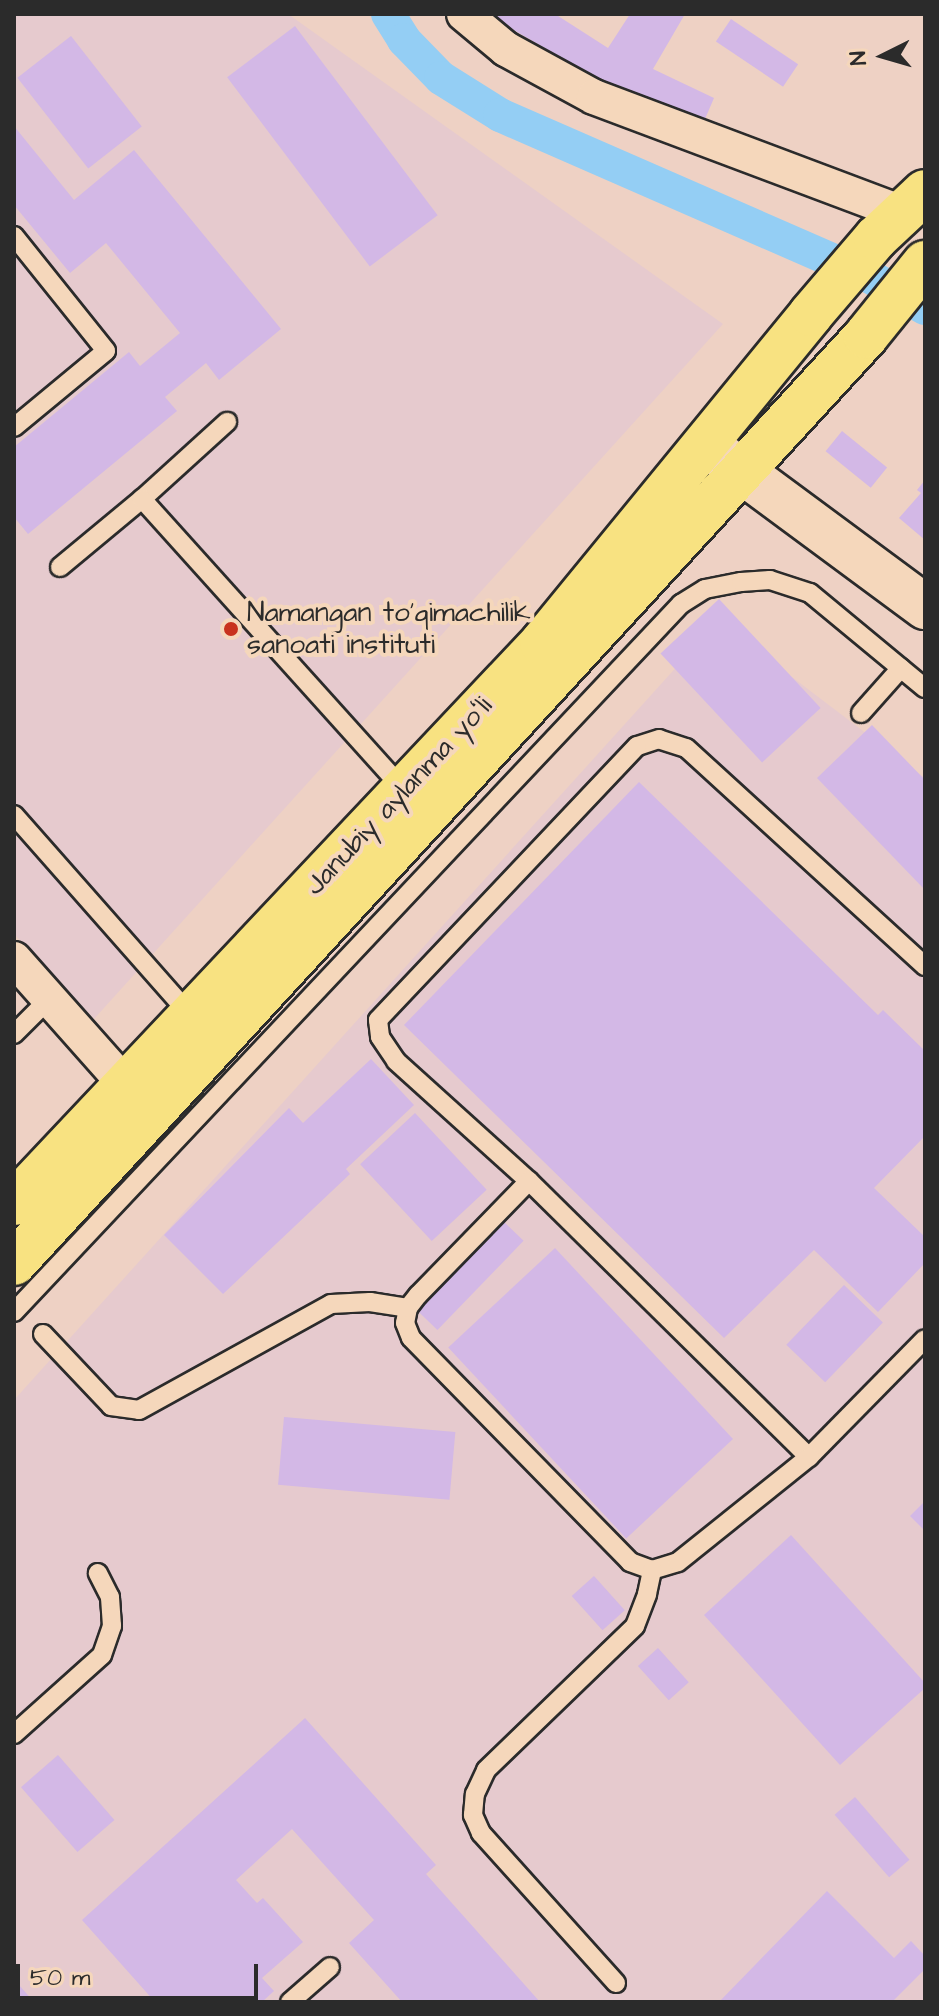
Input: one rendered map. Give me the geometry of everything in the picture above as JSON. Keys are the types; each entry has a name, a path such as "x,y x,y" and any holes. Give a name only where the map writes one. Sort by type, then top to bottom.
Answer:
{"highway":[{"name":"Janubiy aylanma yoʻli","path":"14,1203 542,643 811,314 901,214"},
{"name":"Janubiy aylanma yoʻli","path":"14,1263 866,336 925,263"}],"street":[{"path":"464,14 506,49 594,97 901,214"},
{"path":"704,444 925,607"},
{"path":"14,959 126,1085"}],"lane":[{"path":"14,236 106,351 14,427"},
{"path":"60,567 142,499 227,422"},
{"path":"142,499 404,790"},
{"path":"14,1312 681,604 705,589 770,580 810,593 925,688"},
{"path":"861,713 901,668"},
{"path":"809,1457 529,1181 396,1061 380,1037 378,1020 637,746 659,739 686,748 925,966"},
{"path":"14,815 191,1016"},
{"path":"14,1034 49,999"},
{"path":"529,1181 408,1308 405,1323 411,1338 630,1562 652,1570 678,1562 809,1457 925,1339"},
{"path":"43,1334 111,1406 139,1410 331,1304 370,1302 408,1308"},
{"path":"616,1983 481,1833 473,1815 475,1794 486,1770 635,1626 652,1570"},
{"path":"14,1734 102,1655 112,1626 110,1597 98,1573"},
{"path":"290,2002 330,1967"}],"shaded area":[{"name":"Namangan to‘qimachilik sanoati instituti","path":"14,14 288,14 723,324 94,1019 14,934"},
{"path":"718,621 925,778 925,2002 14,2002 14,1400"}],"building":[{"path":"486,14 555,14 608,48 630,14 685,14 653,69 714,98 702,126 615,89"},
{"path":"731,19 798,64 783,87 716,41"},
{"path":"295,26 438,215 370,266 227,77"},
{"path":"71,36 142,127 88,168 17,78"},
{"path":"14,126 74,200 134,150 281,329 219,380 206,363 165,397 177,411 28,534 14,517 14,447 129,352 140,366 180,333 106,243 70,273 14,205"},
{"path":"842,431 887,468 871,488 826,451"},
{"path":"925,480 925,540 899,518 921,493 917,490"},
{"path":"719,599 821,708 762,763 660,654"},
{"path":"872,725 925,780 925,890 817,778"},
{"path":"639,782 878,1015 883,1010 925,1051 925,1136 874,1188 925,1237 925,1263 878,1312 814,1250 724,1338 404,1025"},
{"path":"371,1059 414,1105 346,1169 350,1174 223,1294 164,1235 289,1108 303,1123"},
{"path":"415,1113 487,1190 432,1241 360,1164"},
{"path":"502,1220 524,1241 437,1330 416,1309"},
{"path":"555,1248 733,1439 626,1538 448,1348"},
{"path":"844,1285 883,1323 825,1382 786,1345"},
{"path":"284,1417 455,1432 449,1500 278,1485"},
{"path":"925,1501 925,1531 910,1516"},
{"path":"791,1535 925,1683 925,1688 840,1765 704,1615"},
{"path":"594,1576 625,1610 602,1630 572,1596"},
{"path":"658,1648 689,1682 669,1700 638,1666"},
{"path":"305,1718 436,1865 426,1874 540,2002 402,2002 349,1943 374,1920 292,1829 236,1880 257,1903 263,1898 303,1942 262,1978 274,1991 262,2002 155,2002 82,1920"},
{"path":"58,1755 114,1820 77,1852 21,1787"},
{"path":"855,1797 909,1860 889,1877 835,1815"},
{"path":"827,1891 894,1958 911,1941 925,1956 925,1969 892,2002 719,2002"},
{"path":"19,1985 34,2002 14,2002 14,1990"}],"waterway":[{"path":"388,14 404,40 441,78 500,115 867,275 925,308"}],"place":[{"name":"Namangan to‘qimachilik sanoati instituti","path":"231,629"}]}
